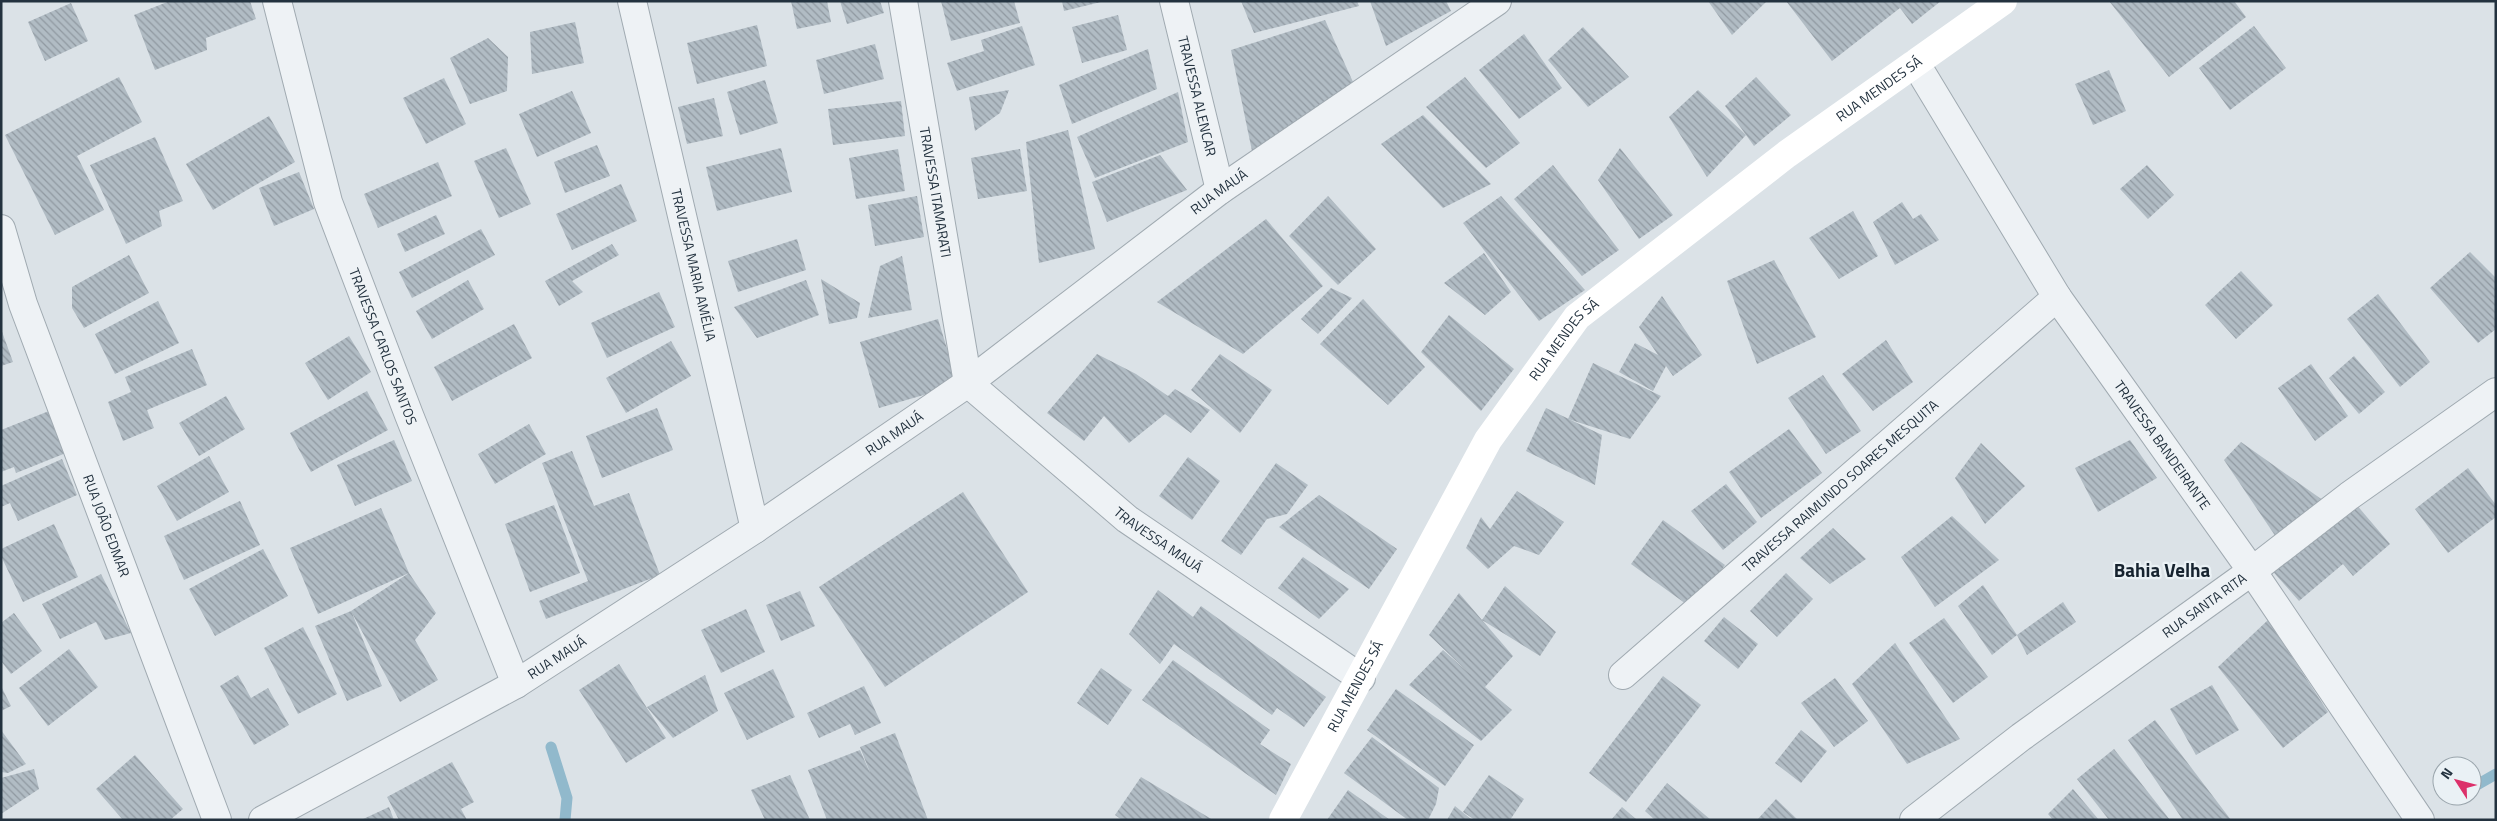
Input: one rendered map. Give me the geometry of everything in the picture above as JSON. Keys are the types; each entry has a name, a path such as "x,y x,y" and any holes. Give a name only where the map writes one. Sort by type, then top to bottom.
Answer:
{"street":[{"name":"TRAVESSA CARLOS SANTOS","path":"278,1 328,202 408,415 516,684"},
{"name":"TRAVESSA MARIA AMÉLIA","path":"632,1 755,529"},
{"name":"TRAVESSA ITAMARATI","path":"903,1 968,382"},
{"name":"TRAVESSA ALENCAR","path":"1174,1 1220,190"},
{"name":"RUA MAUÁ","path":"262,820 516,684 755,529 968,382 1220,190 1462,11 1497,1"},
{"name":"RUA MENDES SÁ","path":"1283,820 1488,440 1578,317 1788,154 2003,1"},
{"name":"TRAVESSA BANDEIRANTE","path":"1916,64 2057,297 2252,571 2420,820"},
{"name":"RUA JOÃO EDMAR","path":"1,228 22,304 217,820"},
{"name":"TRAVESSA RAIMUNDO SOARES MESQUITA","path":"1623,675 2057,297"},
{"name":"TRAVESSA MAUÁ","path":"968,382 1127,520 1361,678"},
{"name":"RUA SANTA RITA","path":"1914,820 2021,737 2252,571 2349,496 2496,392"}],"building":[{"path":"170,1 250,1 256,19 206,38 207,50 155,70 134,15"},
{"path":"791,1 827,1 831,22 797,29"},
{"path":"840,1 880,1 884,13 847,24"},
{"path":"941,1 1014,1 1020,23 951,41"},
{"path":"1062,1 1101,1 1101,2 1064,11"},
{"path":"1241,1 1357,1 1359,6 1254,33"},
{"path":"1370,1 1446,1 1451,11 1386,46"},
{"path":"1708,1 1767,1 1732,35"},
{"path":"1786,1 1941,1 1912,24 1900,8 1832,61"},
{"path":"2109,1 2234,1 2246,17 2169,77"},
{"path":"71,3 88,41 45,61 28,22"},
{"path":"1118,15 1127,50 1082,63 1072,27"},
{"path":"1325,20 1353,82 1252,151 1231,50"},
{"path":"575,22 584,63 532,74 530,32"},
{"path":"757,25 767,66 697,84 687,43"},
{"path":"1022,26 1035,65 957,91 947,63 984,51 981,40"},
{"path":"2254,26 2286,68 2230,110 2199,68"},
{"path":"1583,27 1629,77 1588,107 1548,60"},
{"path":"1524,34 1562,88 1519,119 1479,70"},
{"path":"488,38 508,57 507,91 470,104 450,58"},
{"path":"875,44 884,79 824,94 816,60"},
{"path":"1148,49 1157,89 1072,124 1059,85"},
{"path":"2109,70 2126,111 2093,125 2075,84"},
{"path":"119,77 142,122 77,156 104,210 55,235 5,135"},
{"path":"1465,77 1520,143 1486,168 1426,107"},
{"path":"1756,77 1791,115 1754,146 1725,106"},
{"path":"444,78 466,124 426,144 403,98"},
{"path":"765,80 778,123 740,135 727,92"},
{"path":"1009,90 1000,113 975,131 969,97"},
{"path":"1698,90 1746,135 1707,177 1669,117"},
{"path":"572,91 591,133 537,157 519,114"},
{"path":"1178,92 1188,142 1095,178 1077,137"},
{"path":"714,98 723,136 687,144 678,107"},
{"path":"901,101 905,136 833,145 828,109"},
{"path":"1423,115 1491,184 1443,208 1381,144"},
{"path":"269,116 295,162 213,210 186,164"},
{"path":"1068,130 1095,249 1039,263 1026,142"},
{"path":"155,137 183,201 159,211 162,226 126,244 90,165"},
{"path":"597,145 610,176 565,193 554,162"},
{"path":"506,148 531,204 499,218 474,161"},
{"path":"781,148 792,192 717,211 706,167"},
{"path":"1620,148 1673,215 1639,239 1598,180"},
{"path":"898,149 905,191 856,199 849,158"},
{"path":"1020,149 1027,191 978,199 971,158"},
{"path":"1160,155 1187,190 1107,222 1092,182"},
{"path":"438,162 452,196 378,228 364,194"},
{"path":"1553,165 1619,250 1582,276 1514,199"},
{"path":"2147,165 2174,195 2148,219 2120,189"},
{"path":"299,172 314,209 274,226 259,188"},
{"path":"621,184 637,221 572,250 556,214"},
{"path":"917,196 924,237 875,246 868,205"},
{"path":"1328,196 1376,249 1338,285 1289,236"},
{"path":"1501,196 1585,290 1539,321 1463,223"},
{"path":"1902,202 1913,219 1921,214 1939,240 1895,265 1873,222"},
{"path":"1853,211 1878,256 1839,279 1809,238"},
{"path":"436,215 445,234 405,252 397,234"},
{"path":"1266,219 1323,286 1243,354 1157,302"},
{"path":"481,229 495,255 412,298 399,272"},
{"path":"797,239 806,270 738,292 728,261"},
{"path":"612,244 619,255 572,281 583,292 559,306 545,281"},
{"path":"2470,252 2496,278 2496,329 2478,343 2430,288"},
{"path":"1484,253 1511,292 1485,315 1444,283"},
{"path":"129,255 149,293 84,328 72,308 72,287"},
{"path":"902,256 912,310 868,318 880,266"},
{"path":"1774,260 1816,337 1757,364 1727,281"},
{"path":"2241,271 2273,305 2236,339 2205,305"},
{"path":"821,279 860,303 857,318 829,324"},
{"path":"468,280 484,309 432,339 416,311"},
{"path":"806,280 819,315 757,338 734,307"},
{"path":"1331,288 1352,298 1318,334 1301,319"},
{"path":"659,292 675,327 607,358 591,323"},
{"path":"2378,294 2430,362 2400,387 2347,319"},
{"path":"1662,296 1702,355 1673,376 1666,366 1653,391 1619,372 1635,343 1658,355 1639,327"},
{"path":"1363,299 1425,367 1388,405 1320,344"},
{"path":"158,301 179,343 115,374 95,334"},
{"path":"1449,315 1514,369 1481,411 1421,352"},
{"path":"938,319 958,385 879,408 860,342"},
{"path":"514,324 532,358 452,401 434,367"},
{"path":"1,329 13,362 1,366"},
{"path":"349,336 371,372 328,400 305,363"},
{"path":"1886,340 1913,382 1873,411 1842,374"},
{"path":"671,341 691,376 626,413 606,378"},
{"path":"192,349 207,385 147,410 154,428 123,441 108,402 131,392 125,377"},
{"path":"1097,354 1136,374 1168,396 1175,389 1210,410 1191,433 1165,414 1129,443 1104,416 1084,441 1047,413"},
{"path":"1220,354 1272,390 1240,433 1191,390"},
{"path":"2354,356 2385,392 2359,414 2329,378"},
{"path":"1593,363 1661,396 1630,439 1568,419"},
{"path":"2311,364 2348,416 2315,441 2278,388"},
{"path":"1823,375 1861,431 1826,454 1788,398"},
{"path":"367,391 388,430 311,472 290,433"},
{"path":"226,396 245,429 199,456 179,423"},
{"path":"657,408 673,450 602,478 586,436"},
{"path":"1546,408 1602,435 1595,485 1526,451"},
{"path":"49,411 66,453 16,473 14,467 1,472 1,430"},
{"path":"529,424 546,454 495,484 478,454"},
{"path":"1789,429 1822,473 1761,518 1729,472"},
{"path":"394,440 412,481 355,506 337,465"},
{"path":"2130,440 2157,478 2098,512 2075,468"},
{"path":"2241,442 2324,501 2276,537 2224,460"},
{"path":"1981,443 2025,486 1985,524 1955,478"},
{"path":"572,451 594,506 629,493 660,575 546,619 539,601 588,581 542,463"},
{"path":"209,456 229,492 177,521 157,486"},
{"path":"1188,457 1220,481 1192,520 1159,496"},
{"path":"62,459 77,495 18,521 10,503 1,507 1,486"},
{"path":"1276,463 1308,485 1287,514 1267,519 1241,555 1221,541"},
{"path":"2468,468 2496,505 2496,517 2448,553 2415,509"},
{"path":"1726,484 1757,522 1723,550 1691,511"},
{"path":"1517,491 1564,522 1539,555 1514,546 1488,569 1466,548 1481,517 1490,529"},
{"path":"963,492 1028,592 885,687 819,587"},
{"path":"1319,495 1397,549 1369,589 1279,527"},
{"path":"2349,496 2390,544 2353,576 2343,564 2299,601 2268,566"},
{"path":"240,501 260,545 184,580 164,536"},
{"path":"554,505 580,573 530,592 505,524"},
{"path":"381,508 409,573 318,614 290,548"},
{"path":"1952,516 1999,560 1935,607 1901,557"},
{"path":"1663,520 1725,565 1693,609 1631,564"},
{"path":"54,524 78,577 23,602 1,556 1,549"},
{"path":"1833,528 1866,559 1830,584 1800,558"},
{"path":"263,549 288,596 215,636 189,589"},
{"path":"1303,557 1349,589 1319,619 1278,588"},
{"path":"409,573 436,613 415,640 438,680 400,702 352,613 382,686 347,701 315,626 351,611"},
{"path":"1786,573 1813,599 1777,637 1750,611"},
{"path":"101,574 131,633 105,640 96,622 60,639 42,604"},
{"path":"1983,585 2017,635 1992,655 1958,606"},
{"path":"1505,586 1556,632 1540,656 1482,620"},
{"path":"1158,590 1193,617 1201,606 1326,697 1304,727 1277,708 1272,715 1174,644 1160,664 1129,634"},
{"path":"800,591 815,626 781,641 766,605"},
{"path":"1459,593 1513,656 1485,687 1512,710 1481,741 1409,685 1443,650 1471,675 1429,635"},
{"path":"2063,602 2076,622 2027,655 2017,635"},
{"path":"746,609 765,652 721,673 701,630"},
{"path":"14,613 42,651 11,674 1,661 1,623"},
{"path":"1724,617 1758,644 1738,669 1704,641"},
{"path":"1944,618 1988,677 1953,703 1909,643"},
{"path":"2268,620 2328,712 2283,748 2218,667"},
{"path":"303,627 337,694 298,714 264,648"},
{"path":"1895,643 1960,739 1907,764 1852,684"},
{"path":"69,649 98,687 48,726 19,688"},
{"path":"1173,660 1270,730 1260,744 1291,764 1276,795 1142,700"},
{"path":"619,664 666,738 626,763 579,690"},
{"path":"1101,668 1132,690 1108,725 1077,703"},
{"path":"773,669 795,717 747,740 724,693"},
{"path":"238,675 251,698 268,688 289,725 254,745 220,686"},
{"path":"705,675 718,711 673,738 647,707"},
{"path":"1663,676 1701,705 1626,802 1589,773"},
{"path":"1835,678 1868,721 1834,747 1801,703"},
{"path":"2212,685 2239,730 2196,755 2170,709"},
{"path":"1,686 11,706 1,711"},
{"path":"864,686 881,723 855,735 850,724 819,738 807,713"},
{"path":"1396,689 1474,745 1445,786 1367,730"},
{"path":"2155,720 2231,820 2183,820 2128,740"},
{"path":"1,730 26,764 8,773 1,772"},
{"path":"1801,730 1827,751 1801,783 1775,763"},
{"path":"895,733 928,820 827,820 808,770 860,750 871,775 860,747"},
{"path":"1372,737 1439,788 1436,804 1428,820 1408,820 1344,773"},
{"path":"2114,749 2170,820 2109,820 2077,779"},
{"path":"135,755 183,809 170,820 123,820 96,789"},
{"path":"452,762 474,802 461,809 467,820 399,820 387,797"},
{"path":"34,769 39,789 1,814 1,778"},
{"path":"790,775 810,820 765,820 751,790"},
{"path":"1489,775 1524,799 1510,820 1475,820 1463,812"},
{"path":"1141,777 1213,820 1122,820 1115,815"},
{"path":"1667,783 1711,820 1655,820 1645,811"},
{"path":"2073,789 2099,820 2053,820 2048,814"},
{"path":"1348,790 1390,820 1327,820"},
{"path":"1776,799 1798,820 1757,820"},
{"path":"1455,806 1472,820 1447,820"},
{"path":"389,807 394,820 361,820"},
{"path":"1622,807 1637,820 1611,820"}],"waterway":[{"path":"551,747 567,798 565,820"},
{"path":"2482,782 2496,774"}],"district":[{"name":"Bahia Velha","path":"2162,570"}]}
